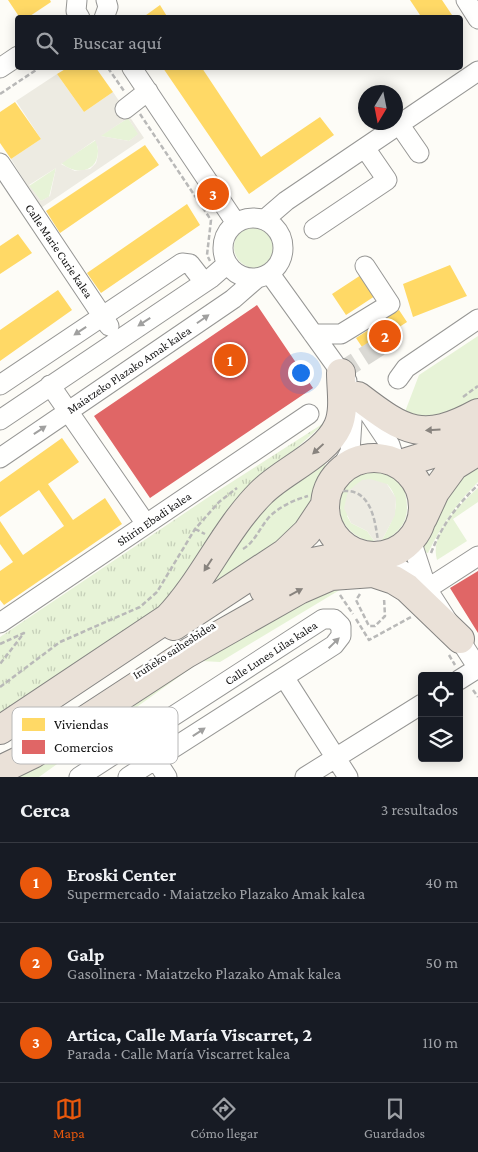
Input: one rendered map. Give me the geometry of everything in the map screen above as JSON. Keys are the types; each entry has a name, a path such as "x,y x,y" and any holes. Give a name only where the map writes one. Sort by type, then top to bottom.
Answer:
{"highway":[{"path":"34,707 168,618 185,600 237,520 251,503 263,491 313,454 338,426 342,410 341,373"},
{"path":"358,396 386,417 406,428 431,431 452,428 478,413"},
{"path":"397,463 442,451 478,427"},
{"path":"417,529 435,492 454,466 478,451"},
{"path":"372,550 344,545 333,534 327,520 336,489 352,462 366,458 381,458 397,463 412,474 420,487 424,502 417,529"},
{"name":"Iruñeko saihesbidea","path":"52,707 285,553 307,532 336,489"},
{"name":"Iruñeko saihesbidea","path":"88,707 308,563 372,550 392,553 417,529"},
{"path":"105,707 186,654 298,590 331,576 373,573 394,580 407,588 460,639"},
{"path":"0,730 12,722"},
{"name":"Iruñeko saihesbidea","path":"0,741 12,733"},
{"name":"Iruñeko saihesbidea","path":"0,765 12,757"},
{"path":"0,770 12,764"}],"street":[{"path":"105,15 108,8 106,0"},
{"path":"466,0 478,18"},
{"path":"0,68 15,58"},
{"path":"133,70 236,223"},
{"path":"403,121 478,71"},
{"path":"128,107 148,92"},
{"path":"264,220 286,201 390,130"},
{"path":"403,130 419,153"},
{"path":"314,229 386,180 365,148"},
{"name":"Calle Marie Curie kalea","path":"0,163 118,339"},
{"path":"0,385 182,262 215,273 263,276 281,259 283,250 279,232 264,220 255,218 236,223 229,229 215,273 0,420"},
{"path":"313,334 340,334 390,304 365,266"},
{"path":"263,276 313,334 358,396 390,445 397,463"},
{"name":"Maiatzeko Plazako Amak kalea","path":"0,458 233,299 263,276"},
{"path":"398,379 406,368 478,320"},
{"path":"336,489 350,452 353,403 341,373"},
{"path":"50,386 146,524"},
{"name":"Shirin Ebadi kalea","path":"0,623 308,414"},
{"path":"417,529 427,589"},
{"path":"372,550 427,589 478,668 463,677"},
{"path":"427,589 478,556"},
{"name":"Calle Lunes Lilas kalea","path":"178,713 323,620 334,618 341,626 341,636 334,645 178,746"},
{"path":"284,677 348,777"},
{"path":"305,777 418,707"},
{"name":"Calle Lunes Lilas kalea","path":"78,777 98,764"},
{"name":"Calle Lunes Lilas kalea","path":"128,777 149,764"},
{"path":"159,764 167,777"}],"path":[{"path":"0,94 36,70"},
{"path":"109,70 128,107 211,220 207,255 215,273"},
{"path":"0,687 60,642 140,607 157,592 195,529 219,502 241,485"},
{"path":"433,560 430,554 444,524 458,504 478,485"},
{"path":"336,489 348,491 365,499 374,514 372,550"},
{"path":"364,587 356,600 370,626 376,626 381,623 385,616 384,596 389,594"},
{"path":"340,595 369,640 419,612"},
{"path":"0,644 24,633 0,664"}],"green space":[{"path":"128,118 139,134 129,141 100,136"},
{"path":"96,140 97,157 90,168 77,170 61,163"},
{"path":"56,168 49,197 41,201 29,186"},
{"path":"259,226 267,229 273,235 276,247 273,259 267,265 251,268 243,265 237,259 234,243 237,235 243,229"},
{"path":"478,336 478,403 451,418 403,417 419,375"},
{"path":"327,421 259,481 161,611 0,716 0,637 213,494"},
{"path":"326,463 309,507 281,547 199,594 261,505 307,472"},
{"path":"478,466 478,482 450,516 428,553 424,552 423,547 444,502 459,483"},
{"path":"372,470 384,472 401,479 406,499 407,508 403,524 391,536 381,542 392,520 396,505 392,491 387,484 347,516 351,523 367,531 375,542 361,538 351,531 336,508 346,481 355,474"},
{"path":"478,488 478,502 453,519 467,541 437,560 437,540 441,530 447,520"},
{"path":"358,579 220,662 201,661 137,707 116,707 200,651 332,581"},
{"path":"30,764 57,764 39,777 10,777"}],"shaded area":[{"path":"57,74 84,112 113,92 144,138 41,208 11,159 41,139 16,101","holes":["128,118 138,134 129,141 101,136","95,140 98,155 96,163 90,169 75,171 61,164","56,168 50,196 41,201 29,185"]},
{"path":"370,479 387,484 396,498 395,515 381,542 375,542 367,531 351,523 344,508 348,491 362,480"}],"building: Viviendas":[{"path":"8,0 50,0 51,2 32,15 18,15"},
{"path":"410,0 442,0 452,15 420,15"},
{"path":"160,5 166,15 146,15"},
{"path":"64,70 97,70 113,92 84,112 57,74"},
{"path":"164,70 203,70 261,157 320,117 334,135 249,194"},
{"path":"15,102 41,139 11,159 0,143 0,112"},
{"path":"145,145 159,165 60,233 46,211"},
{"path":"187,204 200,225 101,293 87,273"},
{"path":"18,234 32,253 0,274 0,246"},
{"path":"450,265 467,296 413,317 403,284"},
{"path":"361,275 375,296 346,315 332,294"},
{"path":"58,290 72,310 0,361 0,330"},
{"path":"399,310 407,322 364,350 356,338"},
{"path":"62,438 79,462 48,484 73,520 105,498 122,524 4,605 0,600 0,571 13,562 0,544 0,521 23,555 64,526 39,490 0,517 0,482"}],"building: Comercios":[{"path":"257,305 313,388 150,498 94,416"},
{"path":"478,571 478,633 450,588"}],"tunnel":[{"path":"340,372 388,341 372,315"}],"place":[{"name":"Artica, Calle María Viscarret, 2","path":"213,194"},
{"name":"Galp","path":"385,336"},
{"name":"Eroski Center","path":"230,360"}]}
